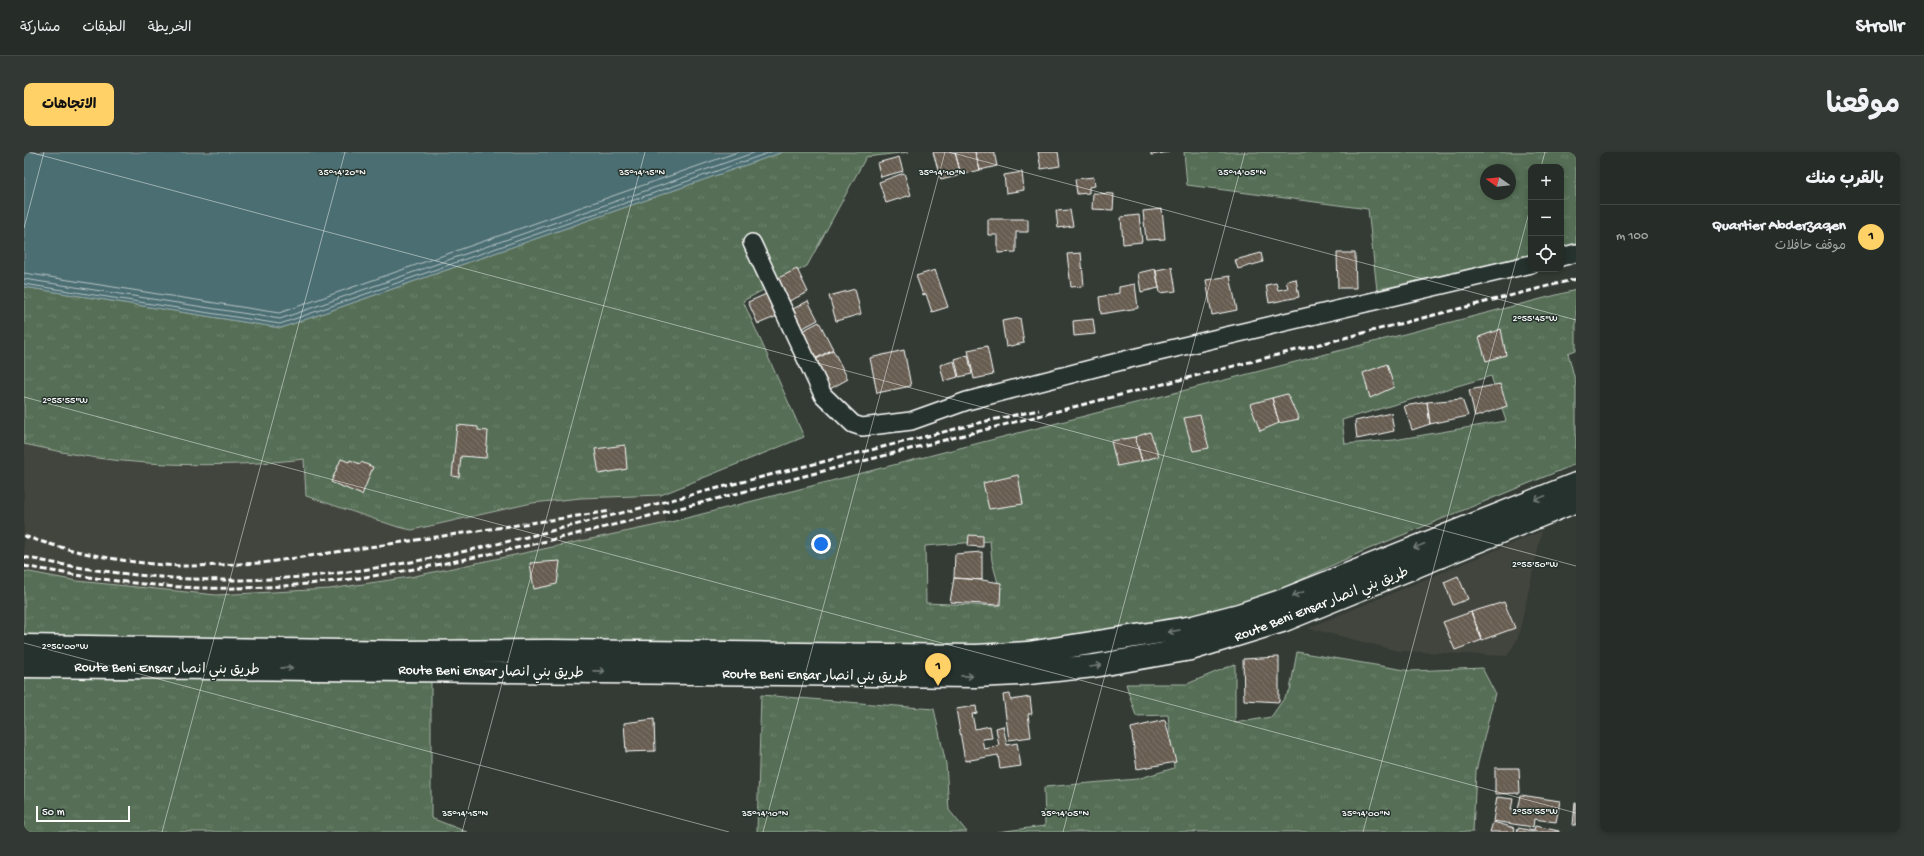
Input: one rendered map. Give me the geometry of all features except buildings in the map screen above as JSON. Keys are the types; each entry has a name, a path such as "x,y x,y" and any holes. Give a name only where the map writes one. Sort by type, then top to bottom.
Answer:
{"highway":[{"name":"Route Beni Ensar طريق بني انصار","path":"24,646 401,652 550,651 920,656 1028,653 1193,627 1239,615 1281,600 1576,484"},
{"name":"Route Beni Ensar طريق بني انصار","path":"24,666 975,676 1058,671 1191,649 1282,621 1576,501"}],"street":[{"path":"752,243 823,395 854,424 862,427 911,421 967,400 1127,360 1528,265"},
{"path":"1564,256 1576,254"}],"shaded area":[{"path":"24,444 84,456 154,463 272,463 304,459 306,497 398,527 412,530 532,503 581,498 661,495 667,523 410,577 330,589 216,595 77,581 24,571"},
{"path":"1542,531 1518,638 1507,656 1398,651 1308,628"}],"green space":[{"path":"783,152 909,152 866,157 807,266 743,301 804,437 661,495 581,498 532,503 412,530 398,527 306,496 304,459 278,462 194,465 165,464 110,460 24,444 24,287 281,328"},
{"path":"1184,152 1576,152 1576,245 1564,247 1564,164 1528,164 1528,256 1377,290 1368,209 1187,185"},
{"path":"1576,290 1576,350 1568,353 1576,384 1576,464 1359,553 1238,609 1035,645 24,644 24,571 77,581 216,595 330,589 410,577 667,523","holes":["1491,376 1506,421 1394,440 1345,444 1342,420","990,541 992,561 999,587 997,606 926,603 925,546"]},
{"path":"1297,652 1411,671 1482,668 1495,693 1476,771 1473,832 997,832 1045,826 1044,787 1137,779 1174,768 1168,715 1136,716 1126,684 1187,684 1235,664 1235,723 1271,717 1290,690"},
{"path":"24,675 431,677 431,818 467,832 24,832"},
{"path":"761,695 934,709 946,764 949,810 967,832 757,832"}],"water":[{"path":"24,152 783,152 281,328 24,287"}],"railway":[{"path":"24,566 131,583 211,588 312,584 421,568 530,545 618,524 1576,279"},
{"path":"24,557 102,571 182,579 235,580 288,578 341,573 393,565 498,544 987,421 1039,410"},
{"path":"24,536 62,548 102,557 142,563 182,566 262,563 611,511"}],"place":[{"name":"Quartier Abderzaqen","path":"938,686"}]}
